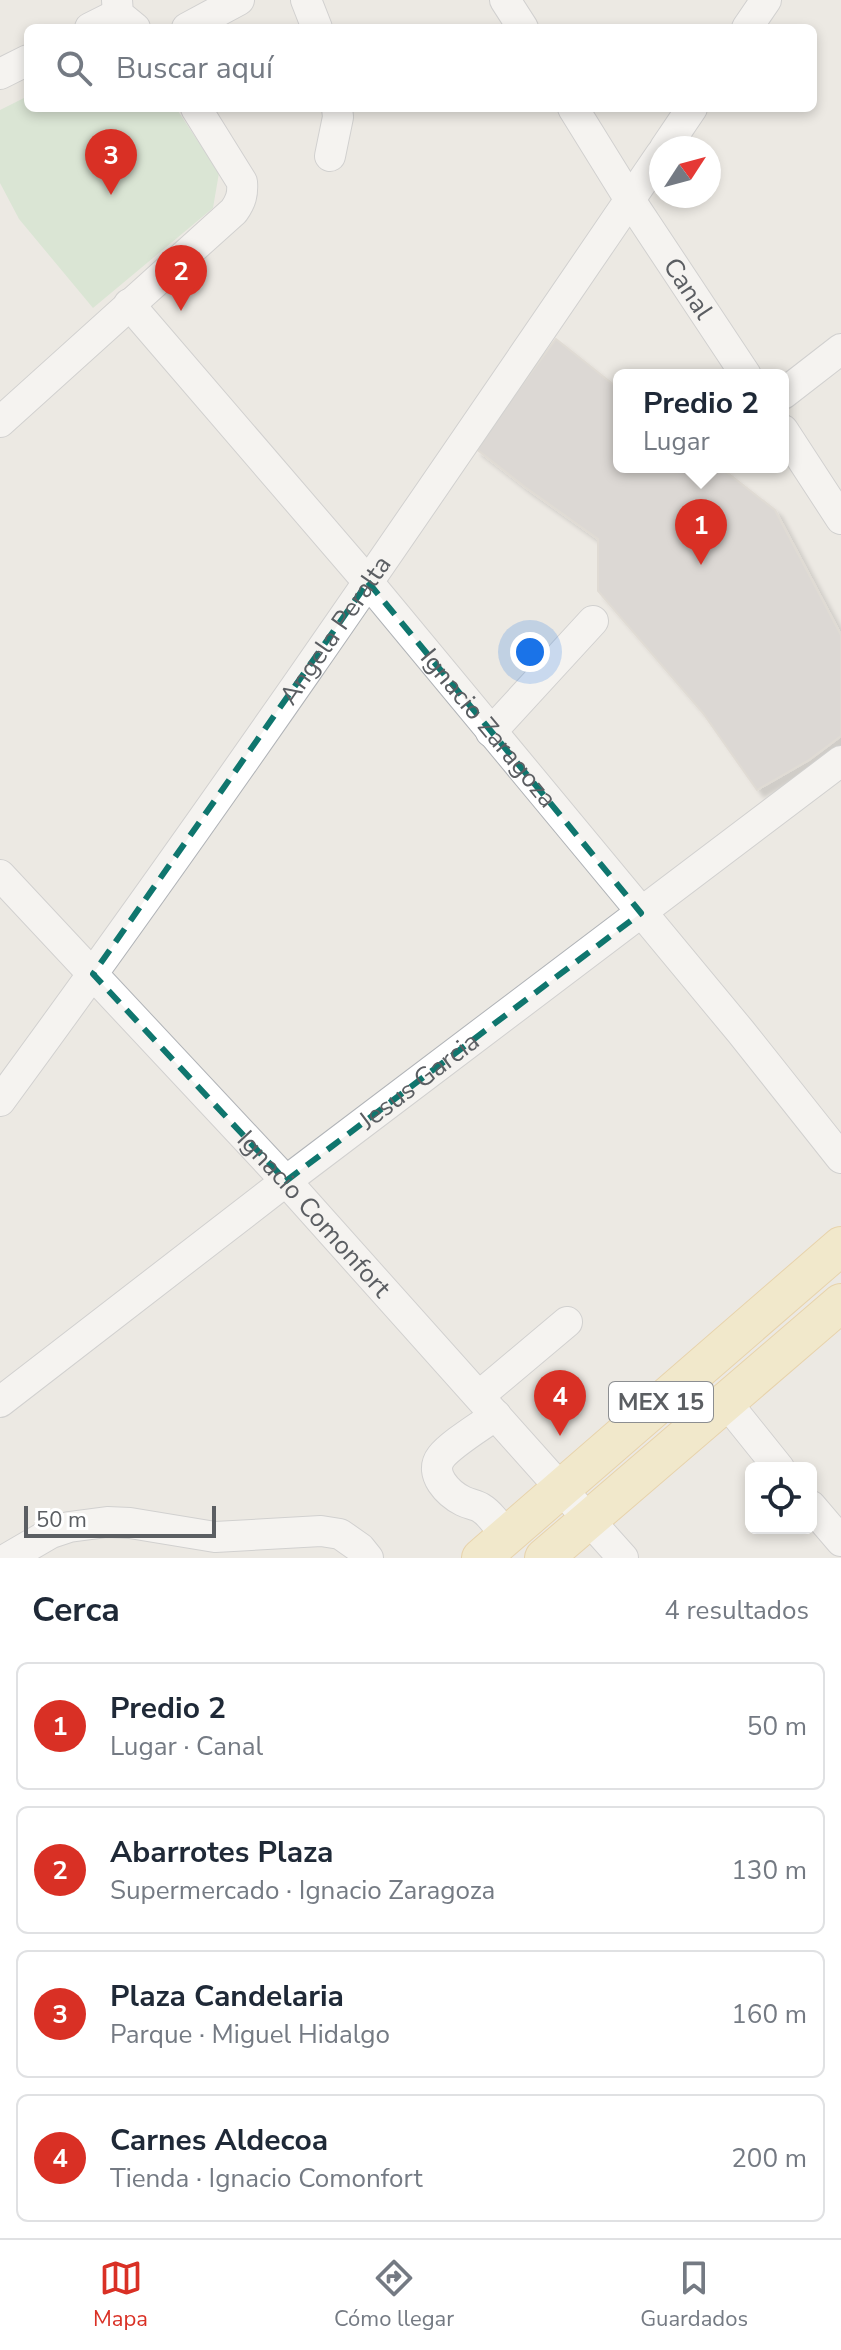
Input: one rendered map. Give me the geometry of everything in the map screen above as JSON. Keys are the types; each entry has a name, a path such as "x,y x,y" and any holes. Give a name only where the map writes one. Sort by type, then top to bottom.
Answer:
{"main road":[{"name":"MEX 15","path":"493,1547 841,1246"},
{"name":"MEX 15","path":"544,1558 841,1303"}],"street":[{"path":"194,24 239,0"},
{"path":"306,0 315,24"},
{"path":"505,0 520,24"},
{"path":"750,24 766,0"},
{"path":"100,24 124,14"},
{"path":"0,74 24,62"},
{"path":"0,422 234,211 243,193 242,182 198,112"},
{"path":"330,156 337,112"},
{"name":"Canal","path":"575,112 742,369"},
{"path":"673,136 689,112"},
{"name":"Angela Peralta","path":"0,1101 93,974 368,582 649,172"},
{"name":"Ignacio Zaragoza","path":"129,304 368,582 741,1032 841,1158"},
{"path":"789,389 841,349"},
{"path":"789,439 841,519"},
{"path":"491,732 593,621"},
{"name":"Jesus Garcia","path":"0,1402 841,761"},
{"name":"Ignacio Comonfort","path":"0,875 286,1181 623,1558"},
{"path":"493,1547 480,1507 450,1493 439,1479 436,1470 439,1459 567,1322"},
{"path":"726,1402 774,1462"},
{"path":"817,1513 841,1541"},
{"path":"8,1558 69,1527 107,1522 215,1537 321,1531 340,1534 368,1558"}],"highlighted area":[{"path":"368,582 641,913 286,1181 93,974"}],"green space":[{"path":"24,98 24,112 179,112 219,173 213,208 93,308 19,219 0,183 0,110"}],"building":[{"path":"556,339 613,384 613,473 728,473 775,510 841,635 841,736 809,760 757,790 703,713 598,591 598,539 475,448"}],"place":[{"name":"Plaza Candelaria","path":"111,195"},
{"name":"Abarrotes Plaza","path":"181,311"},
{"name":"Predio 2","path":"701,565"},
{"name":"Carnes Aldecoa","path":"560,1436"}]}
